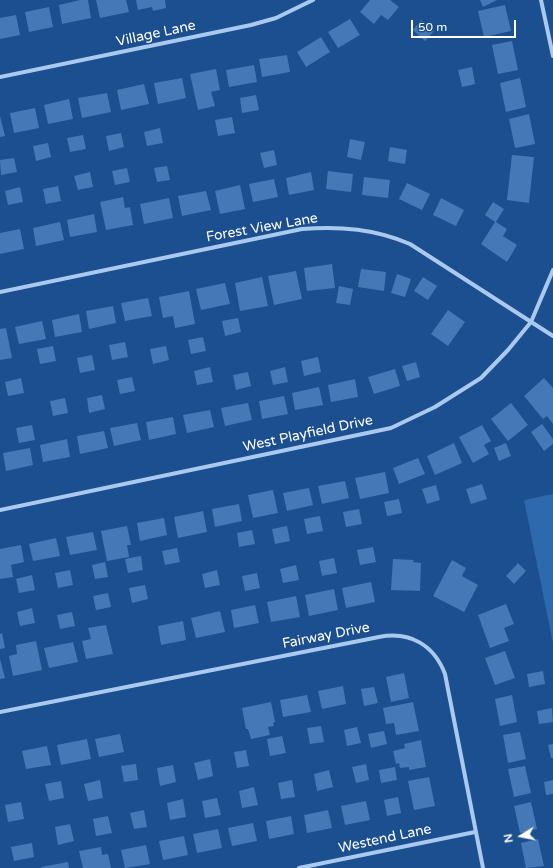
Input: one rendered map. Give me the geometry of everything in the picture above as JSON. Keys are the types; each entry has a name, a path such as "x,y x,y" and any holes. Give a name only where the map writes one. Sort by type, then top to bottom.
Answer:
{"street":[{"name":"Village Lane","path":"0,77 251,25 276,18 313,0"},
{"path":"541,0 553,56"},
{"name":"Forest View Lane","path":"0,292 302,229 350,227 386,235 410,244 553,336"},
{"name":"West Playfield Drive","path":"0,510 391,428 435,407 481,378 508,350 531,322 553,270"},
{"name":"Fairway Drive","path":"0,712 379,637 396,635 406,636 425,645 434,652 441,662 445,674 483,868"},
{"name":"Westend Lane","path":"299,868 475,832"}],"shaded area":[{"path":"553,494 553,643 524,500"}],"building":[{"path":"80,0 88,0 91,18 62,24 59,5"},
{"path":"96,0 126,0 129,12 100,18"},
{"path":"136,0 165,0 166,8 153,11 152,7 138,10"},
{"path":"370,0 390,0 399,7 388,20 381,15 374,24 360,12"},
{"path":"480,0 497,0 483,7"},
{"path":"505,5 511,31 484,37 478,11"},
{"path":"49,7 53,27 29,32 25,12"},
{"path":"16,15 20,35 0,39 0,18"},
{"path":"350,19 360,35 338,48 328,32"},
{"path":"421,20 434,31 425,41 413,30"},
{"path":"321,37 330,52 306,67 297,52"},
{"path":"512,41 518,70 498,74 492,45"},
{"path":"287,55 290,72 262,77 259,59"},
{"path":"254,65 257,82 229,87 226,70"},
{"path":"472,67 475,84 462,87 458,70"},
{"path":"216,69 220,90 211,92 215,106 198,110 190,74"},
{"path":"182,78 186,98 158,104 154,83"},
{"path":"520,78 526,107 506,112 500,83"},
{"path":"144,84 149,104 121,110 117,90"},
{"path":"107,93 111,112 82,118 78,98"},
{"path":"256,95 259,110 242,113 240,98"},
{"path":"69,99 73,119 48,124 44,105"},
{"path":"35,108 39,128 14,133 10,113"},
{"path":"529,114 535,144 515,148 509,119"},
{"path":"0,116 5,136 0,137"},
{"path":"232,117 235,133 218,136 215,120"},
{"path":"160,128 163,143 147,146 144,132"},
{"path":"121,133 124,147 109,151 106,136"},
{"path":"83,135 86,149 70,152 67,138"},
{"path":"350,139 365,142 361,160 347,157"},
{"path":"48,143 51,157 36,161 33,146"},
{"path":"390,147 407,150 405,164 388,161"},
{"path":"274,150 277,165 264,168 260,153"},
{"path":"512,155 534,157 529,203 507,200"},
{"path":"14,158 17,172 1,175 0,160"},
{"path":"167,166 170,180 157,182 154,168"},
{"path":"127,168 130,182 115,185 112,171"},
{"path":"328,171 353,174 351,192 326,189"},
{"path":"90,172 93,187 78,190 74,176"},
{"path":"311,172 314,190 289,195 286,178"},
{"path":"364,177 390,180 388,198 362,195"},
{"path":"274,179 278,197 253,202 249,184"},
{"path":"407,183 430,194 422,210 399,199"},
{"path":"240,185 245,209 220,214 215,191"},
{"path":"58,186 61,201 46,204 43,189"},
{"path":"20,187 23,202 8,205 5,191"},
{"path":"206,191 211,210 182,216 178,196"},
{"path":"123,197 125,208 130,207 133,225 106,230 100,202"},
{"path":"169,198 173,218 144,224 140,204"},
{"path":"441,198 464,210 456,226 433,215"},
{"path":"493,202 504,209 496,222 507,229 503,236 517,245 507,262 481,244 495,222 485,215"},
{"path":"94,214 97,232 70,237 67,220"},
{"path":"60,222 64,240 36,246 33,228"},
{"path":"20,229 24,249 0,254 0,233"},
{"path":"332,264 335,288 307,291 304,268"},
{"path":"361,269 386,272 384,291 358,287"},
{"path":"296,271 302,299 274,305 268,276"},
{"path":"397,274 411,279 405,297 391,293"},
{"path":"262,277 268,306 240,311 235,283"},
{"path":"423,277 437,286 428,300 414,291"},
{"path":"225,283 230,304 201,310 196,289"},
{"path":"339,286 353,289 350,305 336,303"},
{"path":"189,291 195,324 175,328 173,316 163,318 159,297"},
{"path":"148,298 152,316 125,321 121,303"},
{"path":"113,306 116,323 89,329 86,311"},
{"path":"448,310 465,322 448,346 431,334"},
{"path":"79,314 82,332 55,337 52,320"},
{"path":"238,318 241,332 225,336 222,321"},
{"path":"42,321 46,339 19,344 15,327"},
{"path":"6,328 12,358 0,360 0,329"},
{"path":"203,337 206,351 191,354 188,340"},
{"path":"125,342 128,357 112,360 109,345"},
{"path":"53,346 56,361 40,364 37,349"},
{"path":"166,346 169,360 153,364 150,349"},
{"path":"92,355 95,370 80,373 77,358"},
{"path":"318,357 321,372 304,376 301,361"},
{"path":"416,362 420,377 407,381 402,366"},
{"path":"210,367 213,382 197,385 194,371"},
{"path":"285,367 288,382 273,385 270,371"},
{"path":"395,369 400,386 374,394 368,377"},
{"path":"248,372 251,386 236,390 233,375"},
{"path":"132,377 135,391 120,394 117,380"},
{"path":"21,378 24,393 8,396 5,382"},
{"path":"544,378 553,388 553,424 547,416 543,419 524,396"},
{"path":"355,379 358,397 331,402 328,385"},
{"path":"319,387 323,405 295,410 292,393"},
{"path":"102,395 105,409 89,413 87,398"},
{"path":"284,396 288,414 262,419 259,401"},
{"path":"65,398 68,413 53,416 50,401"},
{"path":"248,403 252,420 225,426 221,408"},
{"path":"511,403 528,425 508,441 491,419"},
{"path":"210,410 214,427 187,433 183,415"},
{"path":"173,417 176,434 149,440 146,422"},
{"path":"137,423 141,440 114,446 110,428"},
{"path":"542,424 553,439 553,444 544,451 531,432"},
{"path":"32,425 35,440 19,443 16,428"},
{"path":"482,425 491,441 484,445 489,454 473,463 459,437"},
{"path":"104,431 108,448 80,454 77,436"},
{"path":"67,439 70,457 43,462 40,445"},
{"path":"454,443 462,463 435,475 427,456"},
{"path":"506,443 511,456 499,461 494,448"},
{"path":"30,448 33,465 6,471 3,453"},
{"path":"418,458 425,474 399,484 393,468"},
{"path":"385,472 389,493 360,499 355,478"},
{"path":"345,481 349,498 322,504 318,486"},
{"path":"482,484 487,499 471,504 466,489"},
{"path":"436,485 440,500 427,504 422,489"},
{"path":"309,488 313,505 287,511 283,493"},
{"path":"273,490 278,513 253,518 248,495"},
{"path":"399,499 402,513 387,516 384,502"},
{"path":"239,504 242,521 215,527 212,509"},
{"path":"359,509 362,524 346,527 343,512"},
{"path":"203,511 207,532 178,538 174,517"},
{"path":"320,516 323,531 307,534 304,519"},
{"path":"164,518 167,535 140,541 137,523"},
{"path":"127,526 131,545 127,545 129,557 107,561 101,531"},
{"path":"287,526 290,541 275,544 272,529"},
{"path":"252,530 255,544 239,547 237,533"},
{"path":"93,532 97,550 70,555 66,537"},
{"path":"56,538 60,556 33,561 29,544"},
{"path":"21,545 24,562 11,565 13,577 0,579 0,549"},
{"path":"373,547 376,562 360,565 357,550"},
{"path":"177,548 180,562 165,565 162,551"},
{"path":"141,556 143,570 128,573 125,559"},
{"path":"334,558 337,573 322,576 319,561"},
{"path":"393,559 414,560 413,562 421,563 420,591 391,590"},
{"path":"452,560 466,568 462,576 478,585 464,612 433,596"},
{"path":"105,562 108,577 95,579 92,565"},
{"path":"518,563 526,571 514,584 506,576"},
{"path":"296,565 299,580 283,583 280,569"},
{"path":"70,570 73,585 58,588 55,573"},
{"path":"217,570 220,585 205,588 202,574"},
{"path":"257,573 260,588 245,591 242,576"},
{"path":"32,575 35,590 19,593 16,579"},
{"path":"371,582 375,602 346,608 342,588"},
{"path":"145,585 148,599 132,603 129,588"},
{"path":"334,589 338,610 309,616 305,595"},
{"path":"108,593 111,607 96,610 93,596"},
{"path":"296,596 300,617 271,622 267,602"},
{"path":"506,604 514,624 504,628 509,641 490,648 478,615"},
{"path":"255,605 259,623 234,628 231,610"},
{"path":"32,608 35,623 20,626 17,612"},
{"path":"220,611 225,632 196,638 191,618"},
{"path":"72,612 75,626 60,629 57,615"},
{"path":"183,621 186,640 161,645 158,626"},
{"path":"106,625 113,654 86,659 82,641 91,639 88,628"},
{"path":"2,633 5,648 0,649 0,634"},
{"path":"36,641 42,670 13,676 9,656 17,654 16,645"},
{"path":"73,642 78,662 49,668 44,648"},
{"path":"505,651 515,678 495,685 485,658"},
{"path":"0,659 5,678 0,679"},
{"path":"543,671 545,684 529,687 527,674"},
{"path":"404,673 409,698 391,702 386,677"},
{"path":"343,686 346,704 322,709 318,691"},
{"path":"374,687 378,703 364,706 361,689"},
{"path":"307,695 311,712 283,717 280,700"},
{"path":"512,695 517,722 500,726 495,699"},
{"path":"271,702 275,722 273,723 274,726 268,727 270,735 251,739 248,729 246,729 242,708"},
{"path":"413,702 419,731 396,735 394,723 386,724 383,708"},
{"path":"552,708 553,722 539,724 537,711"},
{"path":"321,726 324,742 310,744 307,728"},
{"path":"357,727 361,743 347,746 344,730"},
{"path":"384,731 387,744 371,748 368,734"},
{"path":"520,732 526,759 508,763 503,735"},
{"path":"120,734 124,752 99,757 95,739"},
{"path":"282,736 286,753 270,756 267,739"},
{"path":"87,739 91,759 61,765 57,745"},
{"path":"421,740 426,767 409,770 409,767 400,768 399,763 396,764 393,751 405,748 404,744"},
{"path":"553,744 553,758 551,758 548,745"},
{"path":"47,746 51,765 26,769 22,751"},
{"path":"246,750 249,766 237,768 234,752"},
{"path":"210,759 213,776 198,780 194,763"},
{"path":"136,764 138,780 124,782 121,766"},
{"path":"366,764 369,780 356,783 352,767"},
{"path":"173,765 176,782 160,786 157,768"},
{"path":"525,766 531,793 514,797 508,769"},
{"path":"395,767 397,780 381,783 379,770"},
{"path":"329,770 333,787 317,791 314,774"},
{"path":"429,777 435,806 414,810 408,781"},
{"path":"100,780 103,798 88,801 84,784"},
{"path":"292,780 295,797 281,799 278,783"},
{"path":"553,780 553,794 546,795 544,782"},
{"path":"61,781 64,798 49,801 45,784"},
{"path":"254,787 258,805 242,808 239,791"},
{"path":"398,797 401,813 387,816 384,800"},
{"path":"217,798 221,815 205,818 202,801"},
{"path":"183,799 186,817 170,820 167,803"},
{"path":"366,801 370,820 345,825 341,806"},
{"path":"21,802 24,819 8,822 5,805"},
{"path":"531,802 537,829 520,833 514,806"},
{"path":"144,810 147,827 134,829 130,813"},
{"path":"328,810 332,828 307,833 304,815"},
{"path":"108,816 112,833 96,836 93,819"},
{"path":"291,816 294,834 269,839 266,821"},
{"path":"253,823 257,841 232,846 228,828"},
{"path":"70,824 74,841 58,845 55,827"},
{"path":"218,829 222,848 197,853 193,834"},
{"path":"184,836 188,855 163,860 159,841"},
{"path":"538,839 544,866 526,868 521,843"},
{"path":"32,843 34,857 14,861 11,847"},
{"path":"146,845 150,864 125,868 121,850"},
{"path":"101,847 102,855 108,854 111,868 83,868 79,851"},
{"path":"68,862 69,868 41,867"}]}
